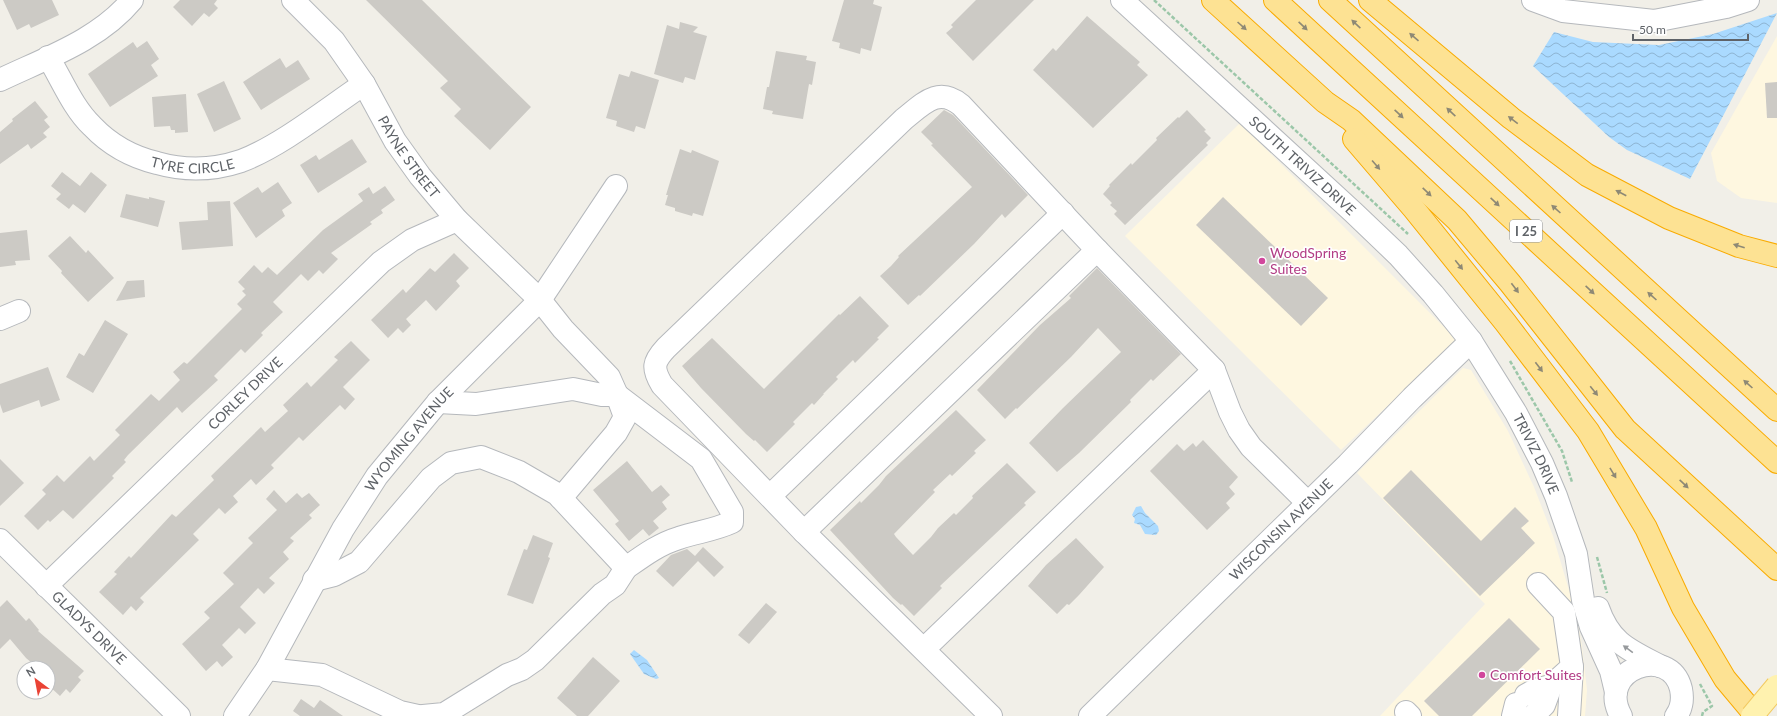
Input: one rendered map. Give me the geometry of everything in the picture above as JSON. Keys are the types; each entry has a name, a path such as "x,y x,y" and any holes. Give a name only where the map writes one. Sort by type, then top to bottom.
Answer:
{"highway":[{"path":"1213,0 1325,102 1351,120 1457,220 1510,282 1624,429 1777,569"},
{"name":"I 25","path":"1275,0 1777,462"},
{"name":"I 25","path":"1330,0 1777,410"},
{"path":"1370,0 1511,118 1587,175 1669,218 1738,246 1777,256"},
{"path":"1325,102 1343,127 1414,209 1505,322 1588,430 1646,528 1683,608 1721,673 1756,716"}],"main road":[{"path":"1752,716 1777,686"}],"street":[{"path":"0,80 90,36 108,23 132,0"},
{"name":"PAYNE STREET","path":"293,0 334,41 364,84 395,141 420,176 457,220 540,300 564,329 609,377 625,417 616,434 561,498"},
{"name":"SOUTH TRIVIZ DRIVE","path":"1122,0 1353,212 1398,256 1433,294 1471,341"},
{"path":"1533,0 1563,11 1654,21 1726,7 1748,0"},
{"name":"TYRE CIRCLE","path":"48,57 91,126 114,146 142,160 176,168 208,168 241,161 279,142 364,84"},
{"path":"991,716 804,532 662,385 656,375 656,362 666,348 904,119 927,100 945,96 953,98 961,105 1097,250 1214,370 1230,412 1239,430 1251,447 1308,503"},
{"name":"WYOMING AVENUE","path":"235,716 267,668 343,529 377,476 438,402 540,300 616,186"},
{"path":"770,496 1063,213"},
{"name":"CORLEY DRIVE","path":"46,586 381,262 412,240 457,220"},
{"path":"804,532 1097,250"},
{"name":"WISCONSIN AVENUE","path":"1090,716 1471,341"},
{"name":"TRIVIZ DRIVE","path":"1471,341 1516,413 1542,463 1565,518 1576,554 1583,600 1591,627 1611,671 1616,706"},
{"path":"924,649 1214,370"},
{"path":"423,716 444,714 507,675 522,669 535,660 602,594 615,585 626,568 659,546 678,538 720,528 732,522 732,512 701,459 617,395 602,395 573,389 476,404 438,402"},
{"path":"314,580 334,575 359,562 431,478 450,463 481,457 519,472 558,494 626,568"},
{"name":"GLADYS DRIVE","path":"0,540 179,716"},
{"name":"TRIVIZ DRIVE","path":"1580,576 1596,601 1602,619 1612,636 1632,652 1663,667 1676,678 1680,686 1682,698 1679,714"},
{"path":"1538,584 1564,612 1572,667 1569,716"},
{"path":"1616,706 1618,684 1629,671 1646,665 1663,667"},
{"path":"1522,708 1544,705 1551,686 1572,667"},
{"path":"267,668 322,675 400,712 418,716"}],"path":[{"path":"1702,716 1703,712 1712,706"}],"shaded area":[{"path":"1777,36 1777,203 1741,198 1717,181 1711,153"},
{"path":"1240,123 1457,340 1341,450 1125,236"},
{"path":"1463,368 1471,370 1508,431 1534,487 1553,536 1576,614 1582,646 1587,690 1585,716 1380,716 1485,604 1357,473"}],"water":[{"path":"1777,13 1690,179 1627,150 1609,137 1533,66 1554,32 1593,42 1659,45 1713,34"},
{"path":"1141,506 1145,513 1158,526 1159,531 1156,535 1145,534 1140,525 1134,523 1135,519 1132,515 1136,507"},
{"path":"634,650 647,660 659,678 656,679 644,674 630,654"}],"building":[{"path":"3,0 52,0 59,15 31,28 29,24 17,30"},
{"path":"180,0 217,0 214,4 218,8 209,17 204,13 192,26 173,7"},
{"path":"366,0 422,0 531,107 490,150 454,116 461,109 440,88 448,81"},
{"path":"844,0 874,0 873,4 882,7 871,51 861,48 860,54 839,48 840,43 832,41"},
{"path":"976,0 1034,0 973,61 946,33 953,27 951,25"},
{"path":"1087,16 1140,62 1137,65 1148,75 1093,128 1033,70 1053,48 1056,51"},
{"path":"680,22 698,27 693,32 707,36 695,80 685,77 683,83 654,74 667,25 679,29"},
{"path":"147,41 159,59 151,65 158,76 110,107 88,74 133,42 137,48"},
{"path":"776,51 807,56 806,60 816,62 812,85 809,84 803,119 772,114 773,111 763,109"},
{"path":"280,58 286,68 298,60 310,79 261,110 243,82"},
{"path":"631,71 659,80 645,129 636,126 634,132 616,126 617,121 606,118 619,74 629,77"},
{"path":"224,81 241,119 214,132 197,94"},
{"path":"1777,82 1777,118 1767,118 1765,83"},
{"path":"186,94 188,132 175,133 175,130 171,130 170,126 154,127 152,97"},
{"path":"35,101 48,117 44,120 50,127 43,133 47,137 31,149 28,144 0,164 0,132 13,121 12,119"},
{"path":"944,110 953,115 1028,195 1005,218 1002,214 974,244 920,296 919,295 908,305 880,276 891,266 899,257 898,256 972,187 931,145 933,144 921,132"},
{"path":"1187,110 1206,130 1204,131 1211,138 1206,143 1208,145 1125,225 1114,214 1117,211 1110,205 1112,203 1103,194 1110,186 1109,185 1131,163 1132,165 1157,140 1156,138"},
{"path":"352,139 367,162 318,193 300,165 316,155 319,160"},
{"path":"680,149 691,153 692,150 719,161 703,216 693,213 692,216 675,211 675,208 665,205 668,195 666,195"},
{"path":"62,172 80,186 91,172 107,185 85,213 73,204 69,209 56,199 61,194 51,186"},
{"path":"278,182 292,203 282,210 285,216 256,238 233,203 258,187 262,193"},
{"path":"385,186 395,200 381,210 383,213 370,222 372,224 331,253 338,259 323,274 319,270 308,281 301,274 273,302 283,312 261,333 263,335 245,353 241,349 214,376 218,380 182,413 177,407 128,455 124,460 126,462 112,476 114,478 73,519 63,510 50,522 48,520 38,530 24,516 46,494 42,490 57,475 64,482 90,456 94,461 120,435 115,430 151,394 159,401 180,380 173,372 184,362 187,364 242,309 237,304 246,295 242,291 245,289 238,282 254,265 262,273 268,267 277,275 323,230 363,201 358,194 369,187 373,194"},
{"path":"126,194 165,201 158,227 120,217"},
{"name":"WoodSpring Suites","path":"1223,197 1328,298 1301,326 1196,225"},
{"path":"230,201 233,246 182,250 179,222 208,220 207,202"},
{"path":"27,230 30,260 15,261 16,265 0,267 0,233"},
{"path":"70,236 86,253 88,250 114,278 88,302 61,273 62,271 48,256"},
{"path":"454,253 469,268 456,281 460,286 436,311 426,300 406,319 411,325 403,333 398,328 388,338 371,320 403,289 406,293 430,268 435,272"},
{"path":"1097,268 1181,354 1153,381 1151,379 1130,400 1131,402 1079,453 1057,472 1029,443 1121,352 1098,328 1071,357 1005,419 977,390 1040,325 1071,298 1069,296"},
{"path":"144,280 145,297 116,301 127,281"},
{"path":"860,296 889,326 877,338 879,339 855,363 853,360 836,377 838,379 814,405 812,403 793,422 795,424 767,452 755,440 754,441 746,434 701,388 682,366 712,338 764,389 839,314 840,315"},
{"path":"105,320 128,334 93,393 66,377 79,353 84,356"},
{"path":"351,341 370,360 343,387 355,399 345,410 340,405 303,441 299,437 271,465 274,468 256,485 251,479 233,496 238,502 225,514 219,508 193,534 199,540 140,598 144,602 136,611 131,606 123,615 99,592 117,574 114,572 129,556 131,558 172,514 176,517 214,480 211,476 261,427 265,432 288,411 283,405 307,382 311,387 338,360 334,357"},
{"path":"48,367 60,400 41,407 39,400 3,413 0,404 0,384"},
{"path":"956,410 986,440 974,451 976,453 952,476 950,474 933,490 935,492 894,534 913,555 938,528 954,513 956,515 973,498 972,496 1007,463 1036,492 1024,503 1026,505 940,586 942,588 914,616 902,604 901,605 893,598 830,530 860,501 861,503 886,476"},
{"path":"1203,440 1238,477 1229,487 1235,494 1226,503 1230,508 1207,530 1150,471 1177,444 1184,451 1193,443 1196,447"},
{"path":"0,459 24,483 0,506"},
{"path":"627,461 652,492 661,485 670,495 662,502 667,509 653,521 659,528 649,536 643,529 629,541 615,524 619,521 593,490"},
{"path":"1411,470 1481,541 1515,507 1529,521 1521,528 1535,543 1480,596 1383,498"},
{"path":"274,490 286,503 297,493 302,498 309,493 320,505 309,515 312,518 290,538 294,541 283,552 289,559 269,578 275,583 264,594 258,588 240,607 256,623 245,634 239,628 222,645 233,657 222,667 217,661 206,671 182,644 210,618 204,612 234,584 223,573 253,543 248,538 277,510 266,499"},
{"path":"533,535 553,543 548,557 550,558 533,604 507,595 524,549 527,550"},
{"path":"1076,538 1104,567 1069,605 1067,604 1057,614 1028,586 1046,565"},
{"path":"703,547 724,567 714,577 698,561 673,587 656,571 671,555 687,549 695,556"},
{"path":"7,600 26,621 29,618 39,630 38,631 84,671 78,677 81,680 70,693 66,689 60,696 56,692 56,660 28,660 10,639 0,649 0,607"},
{"path":"766,603 777,612 749,644 738,635"},
{"name":"Comfort Suites","path":"1509,618 1540,649 1472,716 1439,716 1424,701"},
{"path":"593,657 620,681 588,716 577,716 557,698"},
{"path":"301,699 314,708 320,700 343,716 300,716 293,711"}],"place":[{"name":"WoodSpring Suites","path":"1262,261"},
{"name":"Comfort Suites","path":"1482,675"}]}
